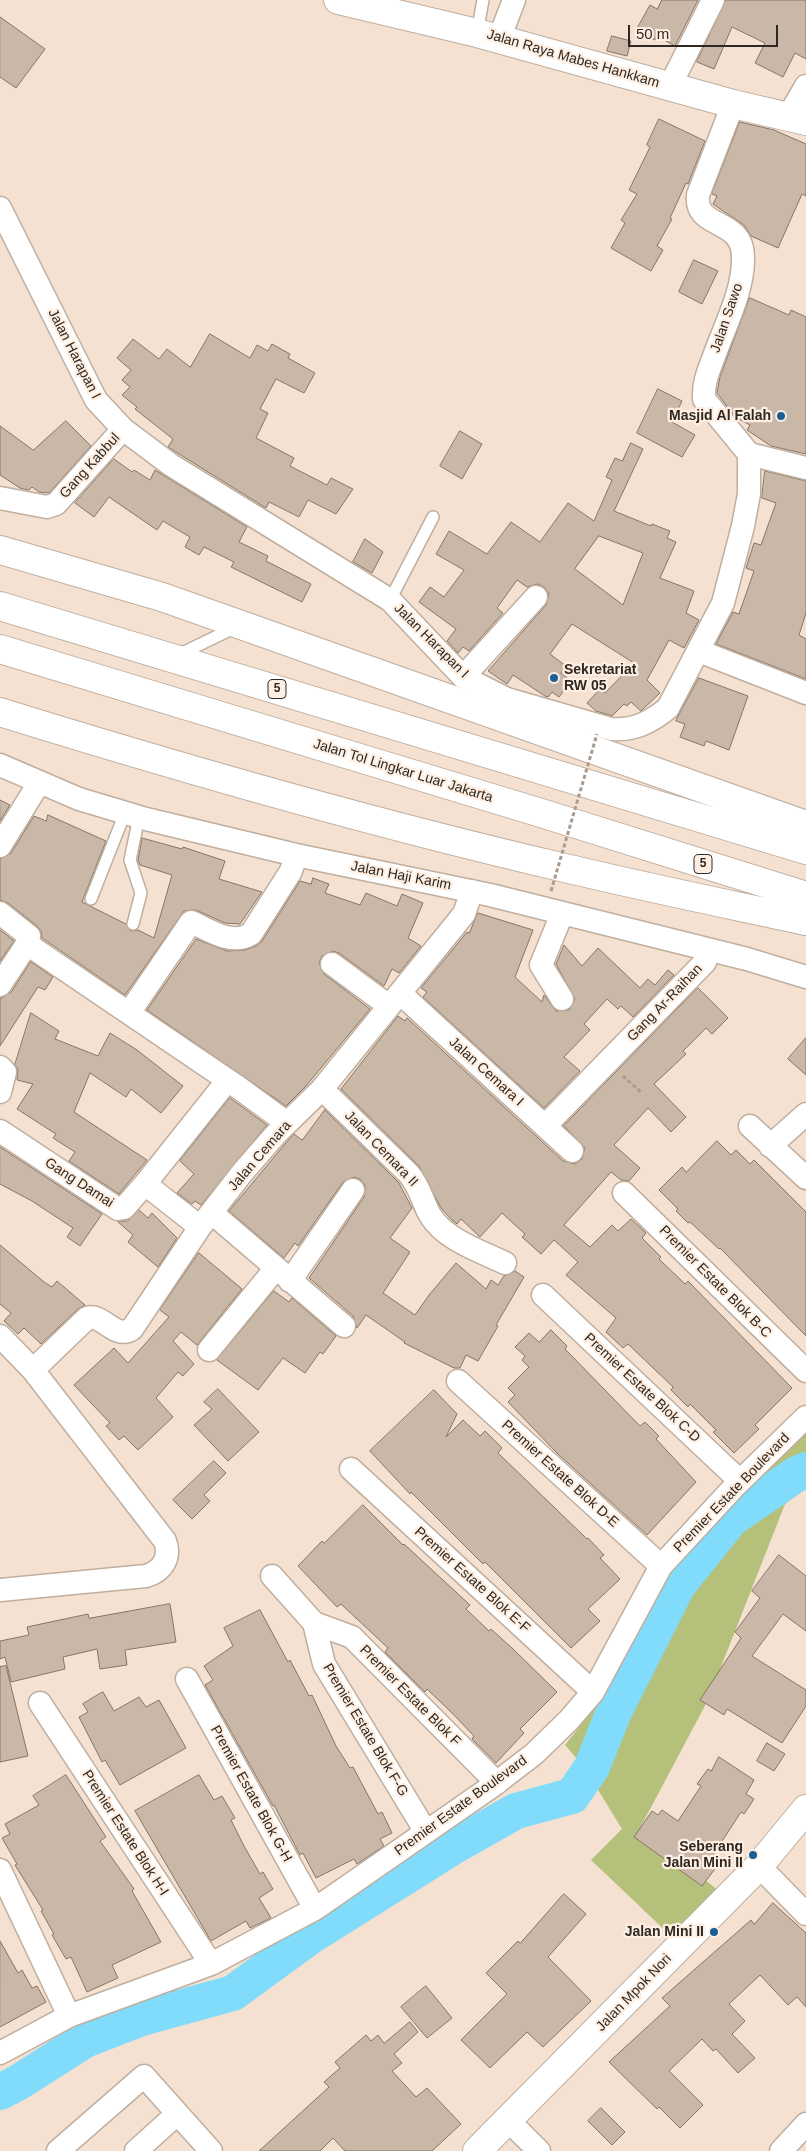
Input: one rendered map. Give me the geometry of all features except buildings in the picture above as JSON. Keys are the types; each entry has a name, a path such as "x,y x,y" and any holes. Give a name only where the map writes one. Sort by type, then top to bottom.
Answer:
{"main road":[{"name":"Jalan Raya Mabes Hankkam","path":"338,0 488,36 733,104 797,119"},
{"path":"0,550 162,598 806,825"},
{"name":"5","path":"0,606 806,850"},
{"name":"Jalan Tol Lingkar Luar Jakarta","path":"0,648 806,896"},
{"path":"0,712 101,743 383,823 557,867 806,921"},
{"name":"Jalan Mpok Nori","path":"477,2151 506,2124 759,1866 806,1808"}],"street":[{"path":"488,36 514,0"},
{"path":"670,86 713,0"},
{"path":"797,119 806,86"},
{"name":"Jalan Sawo","path":"733,104 698,195 697,203 704,216 726,227 737,236 741,242 743,257 737,293 705,382 704,399 710,409 749,454"},
{"name":"Jalan Harapan I","path":"0,208 96,400 123,429 171,465 390,600 463,677 507,698 612,729 631,729 654,719 668,708 723,602 750,494 749,454"},
{"name":"Gang Kabbul","path":"0,498 47,507 56,504 123,429"},
{"path":"749,454 806,468"},
{"path":"463,677 536,597"},
{"path":"699,651 806,693"},
{"name":"Jalan Haji Karim","path":"0,765 79,799 132,815 296,855 472,891 709,950 806,977"},
{"path":"0,846 39,783"},
{"path":"129,1013 187,926 192,923 226,937 242,938 251,934 291,871 296,855"},
{"name":"Jalan Cemara","path":"33,1370 87,1318 93,1317 118,1332 125,1333 132,1329 206,1220 258,1153 322,1089 464,914 472,891"},
{"path":"0,913 28,933 28,944 0,984"},
{"path":"562,914 541,965 562,999"},
{"path":"28,944 287,1124"},
{"name":"Gang Ar-Raihan","path":"545,1126 705,962 709,950"},
{"name":"Jalan Cemara I","path":"332,964 394,999 572,1151"},
{"path":"0,1067 5,1072 5,1076 0,1092"},
{"path":"227,1081 146,1184 206,1220 283,1275 344,1326"},
{"name":"Jalan Cemara II","path":"322,1089 409,1174 420,1190 430,1215 441,1227 470,1247 505,1263"},
{"path":"770,1146 806,1114"},
{"path":"750,1126 806,1178"},
{"name":"Gang Damai","path":"0,1131 118,1209 124,1208 146,1184"},
{"path":"209,1350 283,1275 353,1190"},
{"name":"Premier Estate Blok B-C","path":"624,1193 806,1372"},
{"name":"Premier Estate Blok C-D","path":"543,1295 740,1481"},
{"path":"0,1336 33,1370 165,1541 168,1553 166,1562 146,1576 0,1590"},
{"name":"Premier Estate Blok D-E","path":"458,1381 661,1566"},
{"name":"Premier Estate Boulevard","path":"0,2053 69,2016 211,1964 315,1909 497,1782 553,1736 593,1692 661,1566 740,1481 806,1417"},
{"name":"Premier Estate Blok E-F","path":"350,1469 593,1692"},
{"path":"272,1576 314,1623"},
{"name":"Premier Estate Blok F","path":"314,1623 352,1637 497,1782"},
{"name":"Premier Estate Blok F-G","path":"314,1623 324,1664 426,1832"},
{"name":"Premier Estate Blok G-H","path":"187,1679 315,1909"},
{"name":"Premier Estate Blok H-I","path":"40,1703 211,1964"},
{"path":"759,1866 806,1914"},
{"path":"0,1870 69,2016"},
{"path":"58,2151 144,2076 210,2151"},
{"path":"136,2151 177,2114"},
{"path":"506,2124 526,2151"},
{"path":"506,2124 539,2151"},
{"path":"781,2151 806,2124"}],"lane":[{"path":"483,0 488,36"},
{"path":"390,600 433,517"},
{"path":"172,657 241,625"},
{"path":"91,899 132,815"},
{"path":"132,815 130,860 141,893 133,924"}],"path":[{"path":"551,891 596,734"}],"green space":[{"path":"806,1428 806,1488 785,1504 708,1700 640,1828 719,1891 672,1937 591,1860 622,1829 584,1767 565,1745 607,1692 652,1592 683,1546"}],"waterway":[{"path":"0,2092 85,2040 142,2018 233,1993 311,1936 456,1845 516,1811 572,1796 592,1767 613,1714 678,1585 731,1519 795,1475 806,1470"}],"place":[{"name":"Masjid Al Falah","path":"781,416"},
{"name":"Sekretariat RW 05","path":"554,678"},
{"name":"Seberang Jalan Mini II","path":"753,1855"},
{"name":"Jalan Mini II","path":"714,1932"}]}
